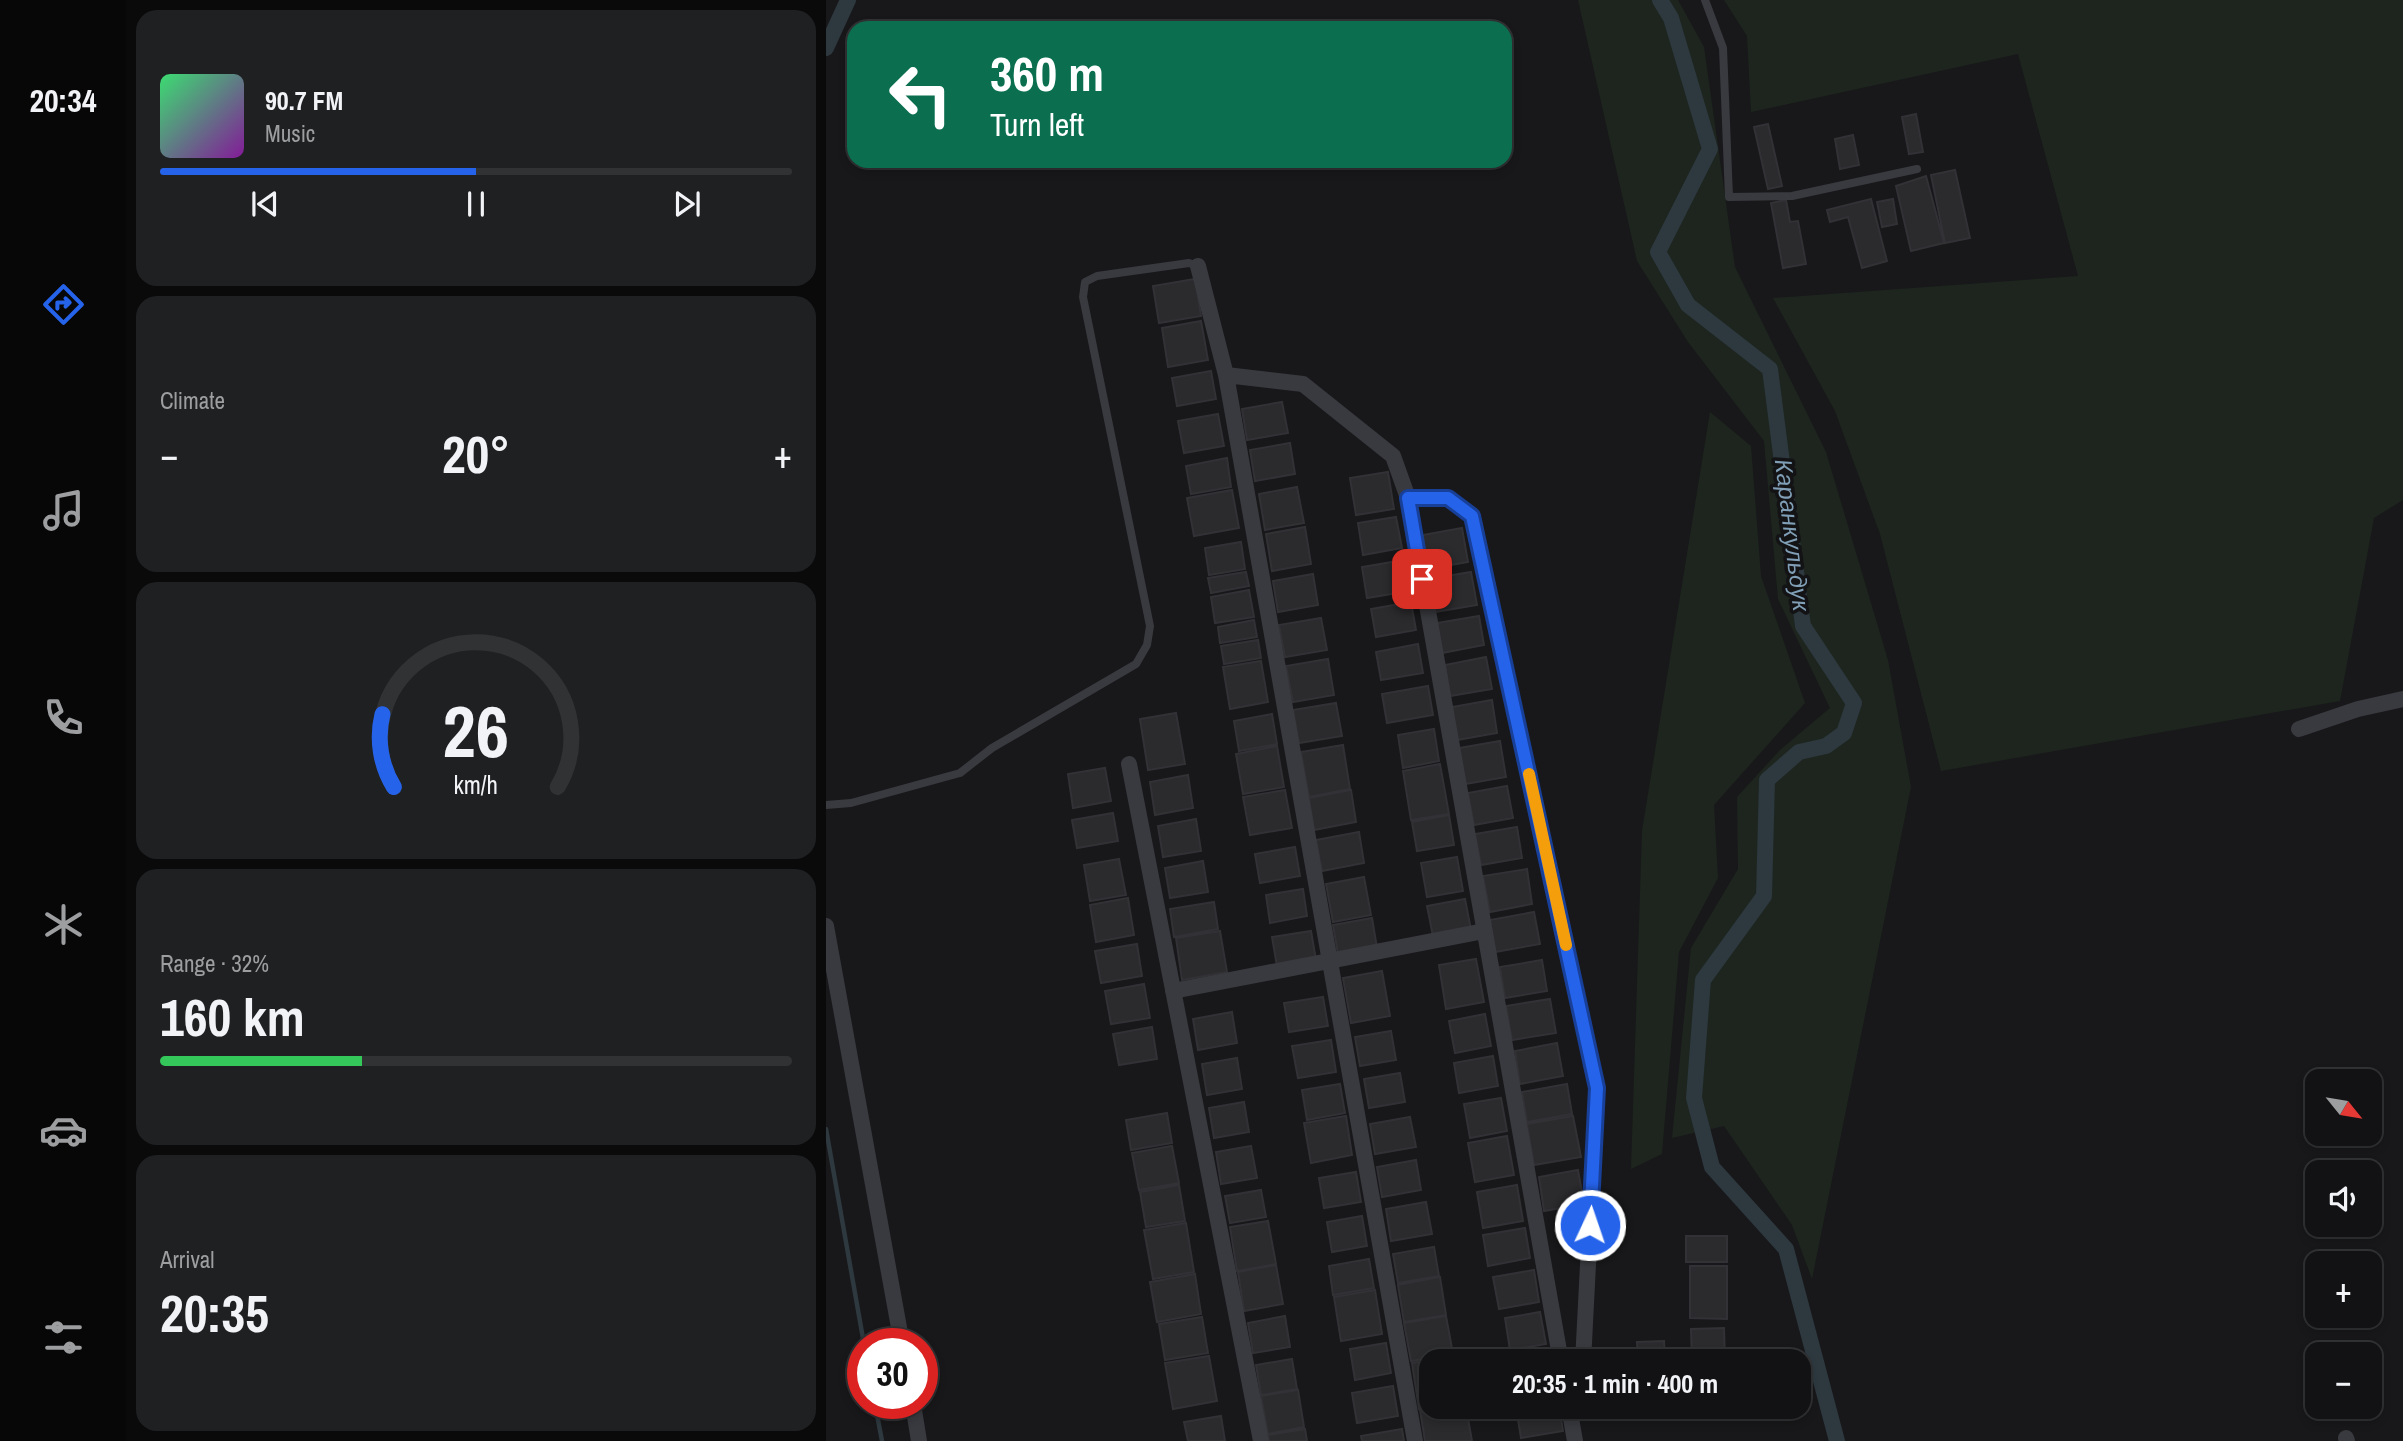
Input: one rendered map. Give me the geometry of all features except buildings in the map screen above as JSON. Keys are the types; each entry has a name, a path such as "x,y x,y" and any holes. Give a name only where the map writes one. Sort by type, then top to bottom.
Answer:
{"street":[{"path":"1198,266 1226,375 1415,1441"},
{"path":"1226,375 1303,384 1393,456 1408,498 1558,1349"},
{"path":"1408,498 1448,498 1472,516 1597,1088 1584,1349"},
{"path":"2300,729 2358,709 2403,699"},
{"path":"1129,764 1261,1441"},
{"path":"826,926 899,1328"},
{"path":"1173,991 1483,931"},
{"path":"915,1419 919,1441"},
{"path":"1572,1419 1577,1441"},
{"path":"1577,1441 1579,1419"}],"lane":[{"path":"1705,0 1723,48 1729,197 1792,196 1917,169"},
{"path":"826,805 851,803 960,774 992,748 1136,664 1147,645 1150,626 1083,298 1085,282 1097,276 1189,263 1198,266"}],"shaded area":[{"path":"1578,0 1678,0 1704,47 1735,267 1826,452 1888,660 1911,787 1812,1279 1792,1225 1724,1126 1672,1138 1691,948 1738,869 1737,797 1780,750 1830,708 1778,599 1764,441 1688,342 1637,261"},
{"path":"1724,0 2403,0 2403,500 2374,518 2340,701 1941,771 1880,534 1835,411 1773,298 2078,276 2018,54 1751,112 1747,36"},
{"path":"1710,412 1751,446 1761,576 1805,703 1714,805 1718,878 1679,952 1662,1154 1631,1169 1642,831"}],"waterway":[{"name":"Каранкульдук","path":"826,48 848,0"},
{"name":"Каранкульдук","path":"1660,0 1671,18 1710,149 1658,252 1688,305 1770,369 1803,626 1854,703 1844,733 1826,746 1799,752 1767,780 1764,896 1703,980 1694,1098 1712,1167 1786,1249 1837,1441"},
{"path":"826,1129 861,1328"},
{"path":"878,1419 882,1441"}],"slow traffic":[{"path":"1529,774 1566,945"}],"route":[{"path":"1422,579 1408,498 1448,498 1472,516 1597,1088 1590,1225"}]}
